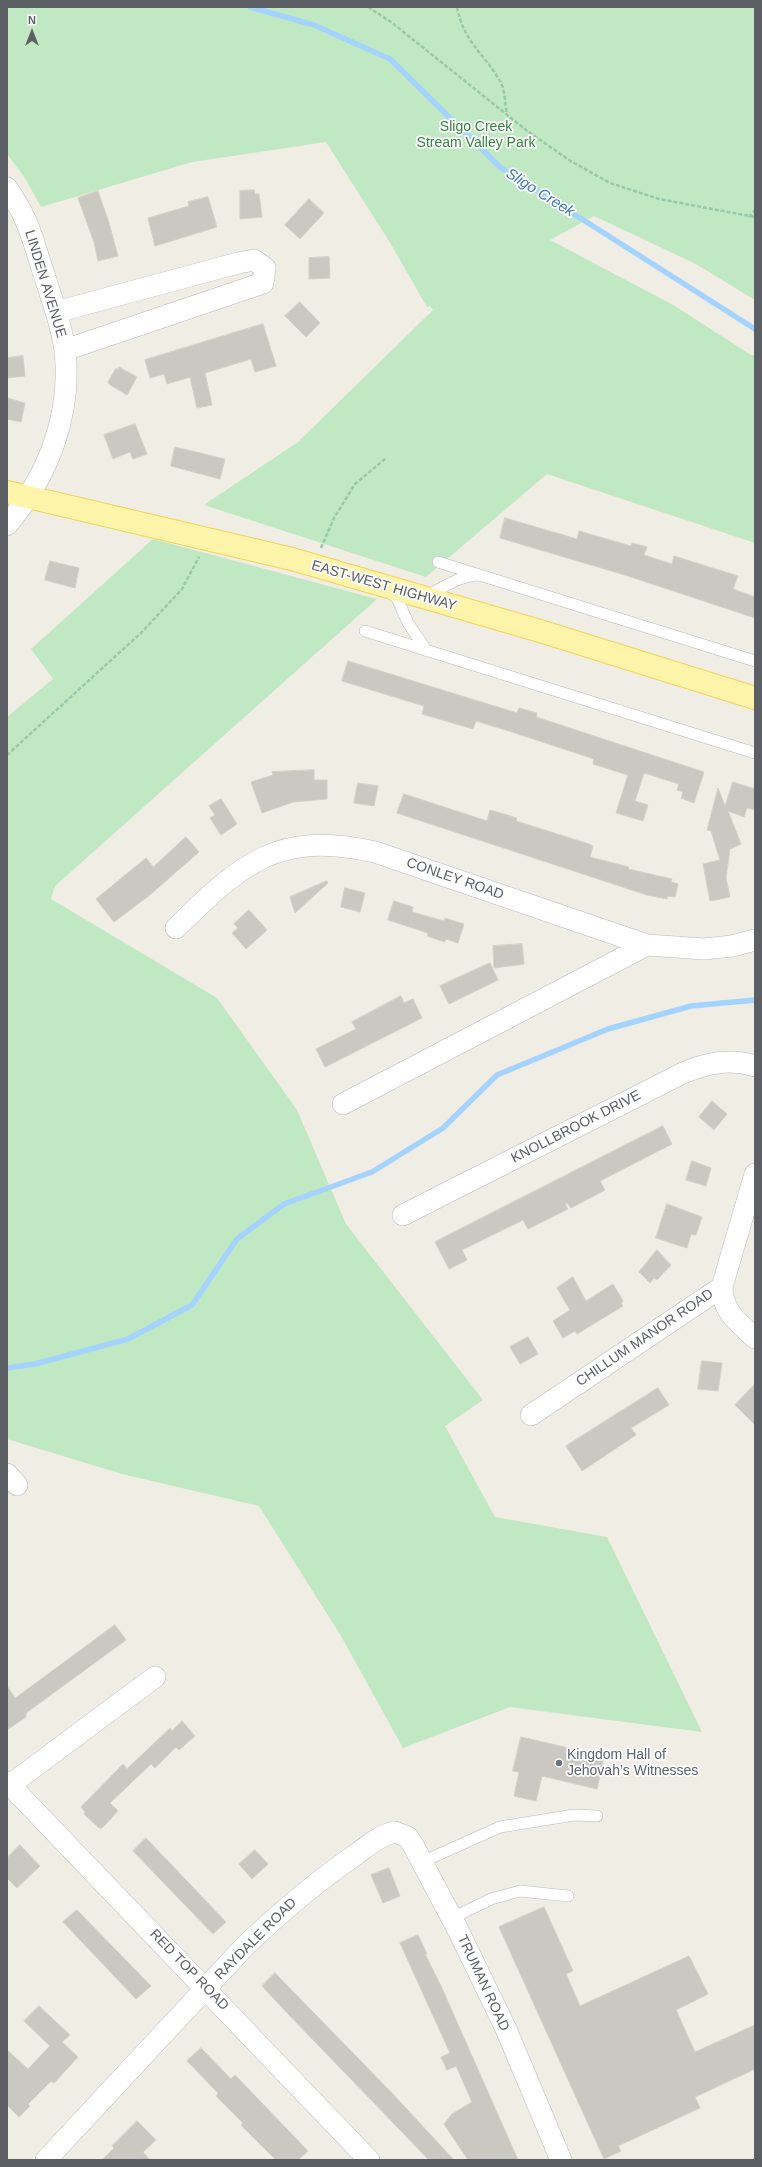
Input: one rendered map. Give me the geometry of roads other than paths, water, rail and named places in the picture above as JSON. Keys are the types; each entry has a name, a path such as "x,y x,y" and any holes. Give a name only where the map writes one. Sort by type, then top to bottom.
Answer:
{"main road":[{"name":"EAST-WEST HIGHWAY","path":"17,494 208,539 314,566 540,631 755,698"}],"street":[{"name":"LINDEN AVENUE","path":"7,188 25,217 56,312 65,350 65,396 56,439 43,474 17,494 7,525"},
{"path":"56,312 238,262 254,260 265,268 263,283 65,350"},
{"name":"CONLEY ROAD","path":"176,928 214,891 243,868 280,850 298,846 335,845 375,852 647,945 704,949 732,946 755,940"},
{"path":"344,1104 647,945"},
{"name":"KNOLLBROOK DRIVE","path":"402,1215 689,1070 701,1065 727,1061 755,1066"},
{"name":"CHILLUM MANOR ROAD","path":"531,1416 722,1286 755,1174"},
{"path":"722,1286 722,1296 727,1311 755,1338"},
{"path":"8,1784 155,1677"},
{"name":"RED TOP ROAD","path":"8,1784 369,2160"},
{"name":"TRUMAN ROAD","path":"381,1838 389,1833 402,1833 408,1837 413,1845 452,1918 506,2029 561,2160"},
{"name":"RAYDALE ROAD","path":"46,2160 246,1945 295,1900 323,1877 381,1838"}],"lane":[{"path":"438,562 755,661"},
{"path":"425,598 460,579 471,575 481,575"},
{"path":"382,585 397,598 408,623 427,651"},
{"path":"364,631 755,753"},
{"path":"422,1862 500,1827 574,1815 597,1816"},
{"path":"452,1918 491,1899 520,1891 568,1896"}],"waterway":[{"name":"Sligo Creek","path":"250,7 314,25 390,59 500,167 755,329"},
{"path":"7,1368 35,1364 128,1339 192,1305 237,1239 284,1204 372,1172 443,1128 497,1075 608,1029 691,1006 755,1000"}],"place":[{"name":"Kingdom Hall of Jehovah’s Witnesses","path":"559,1763"}],"park label":[{"name":"Sligo Creek Stream Valley Park","path":"476,136"}]}
